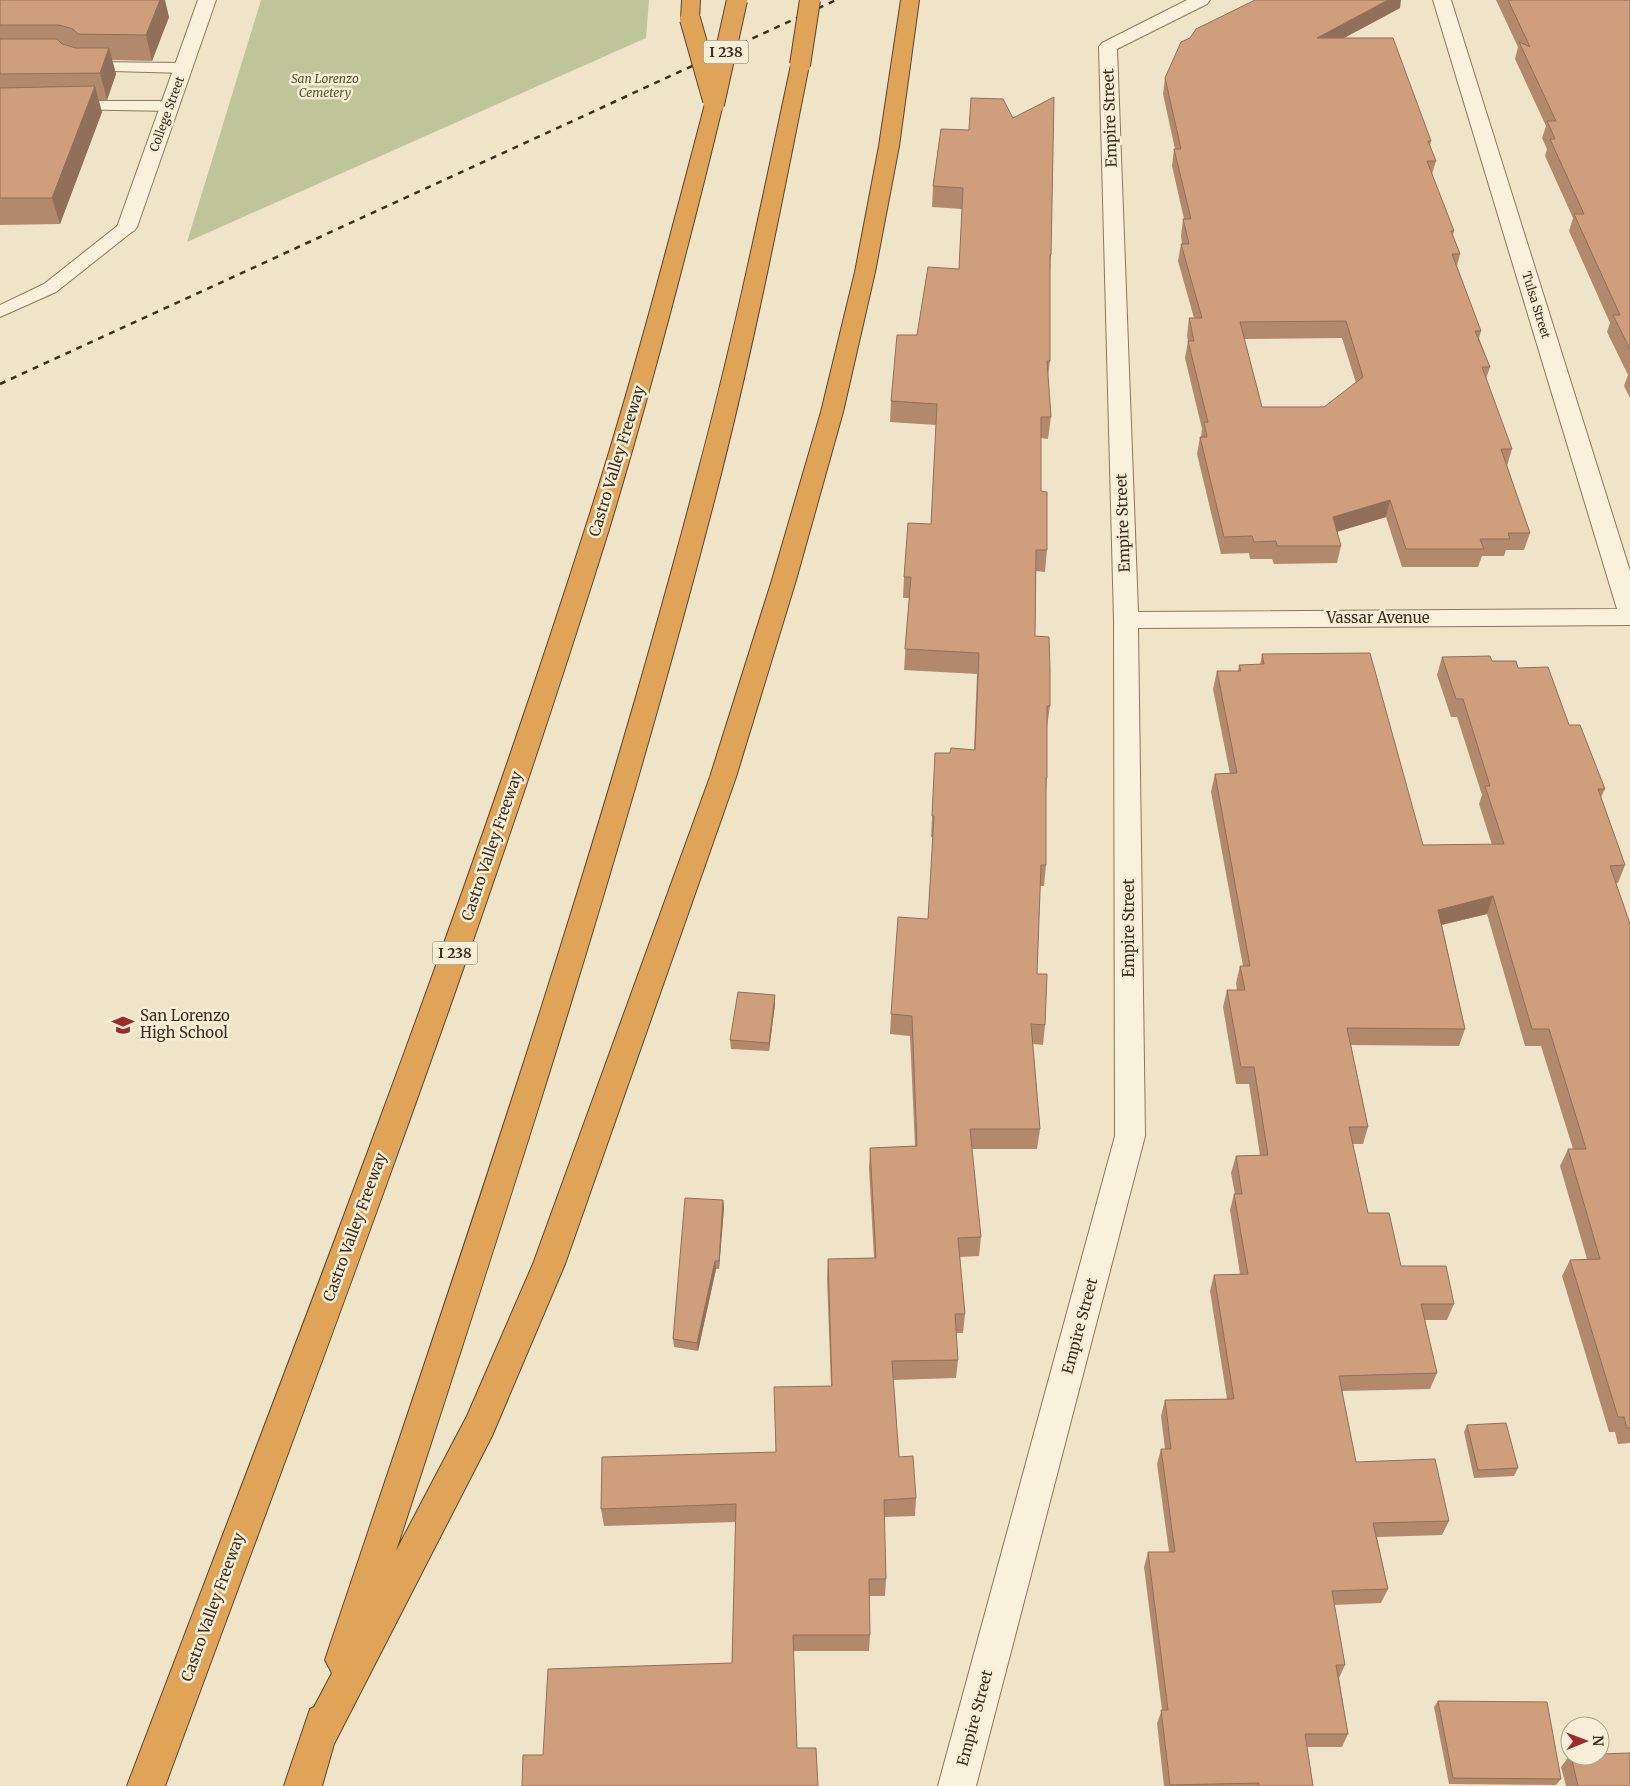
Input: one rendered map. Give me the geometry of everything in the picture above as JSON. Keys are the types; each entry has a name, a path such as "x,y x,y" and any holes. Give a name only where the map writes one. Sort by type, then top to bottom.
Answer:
{"highway":[{"path":"691,0 690,19 714,104"},
{"name":"Castro Valley Freeway","path":"146,1786 399,1108 515,781 596,532 632,413 660,314 714,104 737,0"},
{"path":"303,1786 531,1088 630,765 668,632 728,404 770,218 800,65 810,0"},
{"path":"317,1740 480,1425 549,1264 723,777 784,580 834,402 865,272 889,146 910,0"}],"street":[{"name":"College Street","path":"126,227 207,0"},
{"name":"Empire Street","path":"957,1786 1130,1136 1126,620 1108,47 1201,0"},
{"name":"Tulsa Street","path":"1442,0 1630,610"},
{"name":"Vassar Avenue","path":"1126,620 1630,617"}],"lane":[{"path":"70,58 76,65 84,67 184,68"},
{"path":"57,106 170,106"},
{"path":"0,312 50,288 126,227"}],"green space":[{"name":"San Lorenzo Cemetery","path":"261,0 649,0 646,38 187,242"}],"building":[{"path":"0,0 160,0 146,35 78,34 73,29 59,25 0,25"},
{"path":"1255,0 1388,0 1317,38 1393,38 1431,141 1428,141 1436,161 1427,161 1454,231 1451,231 1460,254 1452,254 1481,331 1475,331 1490,367 1482,367 1512,449 1501,449 1530,533 1508,533 1510,539 1480,539 1484,549 1406,549 1390,500 1333,517 1341,546 1277,546 1276,541 1254,542 1252,536 1224,537 1200,437 1207,437 1204,422 1208,422 1188,341 1194,341 1189,318 1202,318 1181,244 1189,244 1183,219 1191,219 1174,149 1181,149 1165,78 1181,42 1190,38 1196,29","holes":["1346,321 1363,377 1324,407 1262,407 1240,322"]},
{"path":"1508,0 1630,0 1630,349 1613,315 1620,315 1574,214 1584,214 1550,139 1555,139 1547,121 1556,121 1519,42 1530,47"},
{"path":"0,39 57,39 62,44 76,48 109,48 100,73 0,74"},
{"path":"95,86 52,198 0,198 0,88"},
{"path":"1054,97 1050,255 1050,361 1047,361 1051,417 1041,417 1041,491 1047,492 1047,550 1036,550 1035,636 1049,637 1050,669 1050,706 1047,706 1046,865 1041,865 1037,974 1047,974 1045,1025 1031,1024 1040,1129 970,1129 981,1237 958,1238 965,1314 955,1314 958,1360 892,1361 899,1457 913,1456 916,1498 884,1500 886,1579 869,1579 870,1635 793,1635 797,1748 816,1748 818,1786 522,1786 523,1755 543,1755 548,1669 732,1663 736,1504 601,1509 602,1457 776,1452 774,1387 832,1386 828,1259 876,1258 870,1148 917,1146 912,1016 891,1014 898,917 928,919 934,816 932,816 935,753 950,753 951,748 975,750 979,653 905,649 911,577 904,577 908,523 931,524 937,404 891,401 897,335 917,335 928,267 959,269 963,188 933,186 941,129 969,130 971,98 1003,99 1013,118"},
{"path":"1370,653 1423,845 1504,844 1485,786 1490,786 1463,699 1456,699 1442,657 1490,656 1492,661 1516,661 1518,668 1548,667 1569,725 1580,725 1605,789 1598,789 1625,865 1610,866 1630,924 1630,1428 1627,1428 1624,1417 1618,1417 1570,1260 1600,1259 1568,1149 1586,1149 1549,1029 1532,1029 1493,896 1438,910 1465,1029 1347,1028 1368,1127 1349,1127 1368,1213 1389,1213 1401,1266 1446,1266 1454,1304 1421,1304 1437,1373 1339,1376 1356,1462 1435,1459 1449,1521 1373,1523 1388,1589 1332,1591 1345,1665 1336,1665 1348,1734 1305,1734 1313,1786 1259,1786 1259,1783 1170,1785 1161,1710 1168,1710 1148,1552 1175,1552 1161,1449 1171,1449 1165,1400 1234,1399 1214,1275 1248,1274 1234,1194 1242,1194 1236,1156 1268,1155 1254,1067 1241,1067 1227,990 1245,990 1240,966 1250,966 1215,774 1237,773 1217,671 1241,671 1239,665 1264,664 1262,654"},
{"path":"738,992 775,995 769,1043 730,1040"},
{"path":"685,1198 723,1200 719,1261 715,1261 697,1343 673,1339"},
{"path":"1506,1423 1518,1468 1478,1470 1467,1425"},
{"path":"1438,1701 1547,1702 1561,1779 1453,1778"},
{"path":"1630,1753 1630,1786 1578,1786 1573,1766 1610,1766 1610,1754"}],"railway":[{"path":"0,384 836,0"}],"place":[{"name":"San Lorenzo High School","path":"123,1025"}]}
